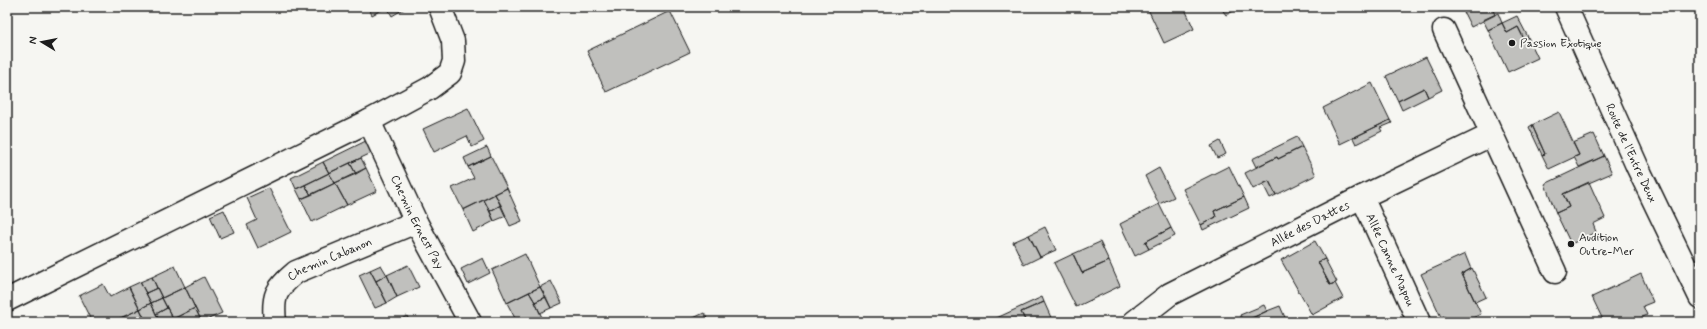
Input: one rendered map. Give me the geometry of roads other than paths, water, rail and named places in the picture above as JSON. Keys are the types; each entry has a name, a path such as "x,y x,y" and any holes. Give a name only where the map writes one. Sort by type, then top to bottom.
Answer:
{"street":[{"path":"7,300 369,121 430,88 450,73 454,61 453,41 440,7"},
{"name":"Route de l'Entre Deux","path":"1566,7 1637,166 1700,297"},
{"path":"1444,30 1555,272"},
{"name":"Chemin Ernest Pay","path":"369,121 416,222 470,322"},
{"name":"Allée des Dattes","path":"1134,322 1170,294 1362,197 1491,135"},
{"name":"Allée Canne Mapou","path":"1362,197 1418,322"},
{"name":"Chemin Cabanon","path":"275,322 274,308 276,292 284,282 296,272 416,222"}],"place":[{"name":"Passion Exotique","path":"1512,43"},
{"name":"Audition Outre-Mer","path":"1571,244"}]}
